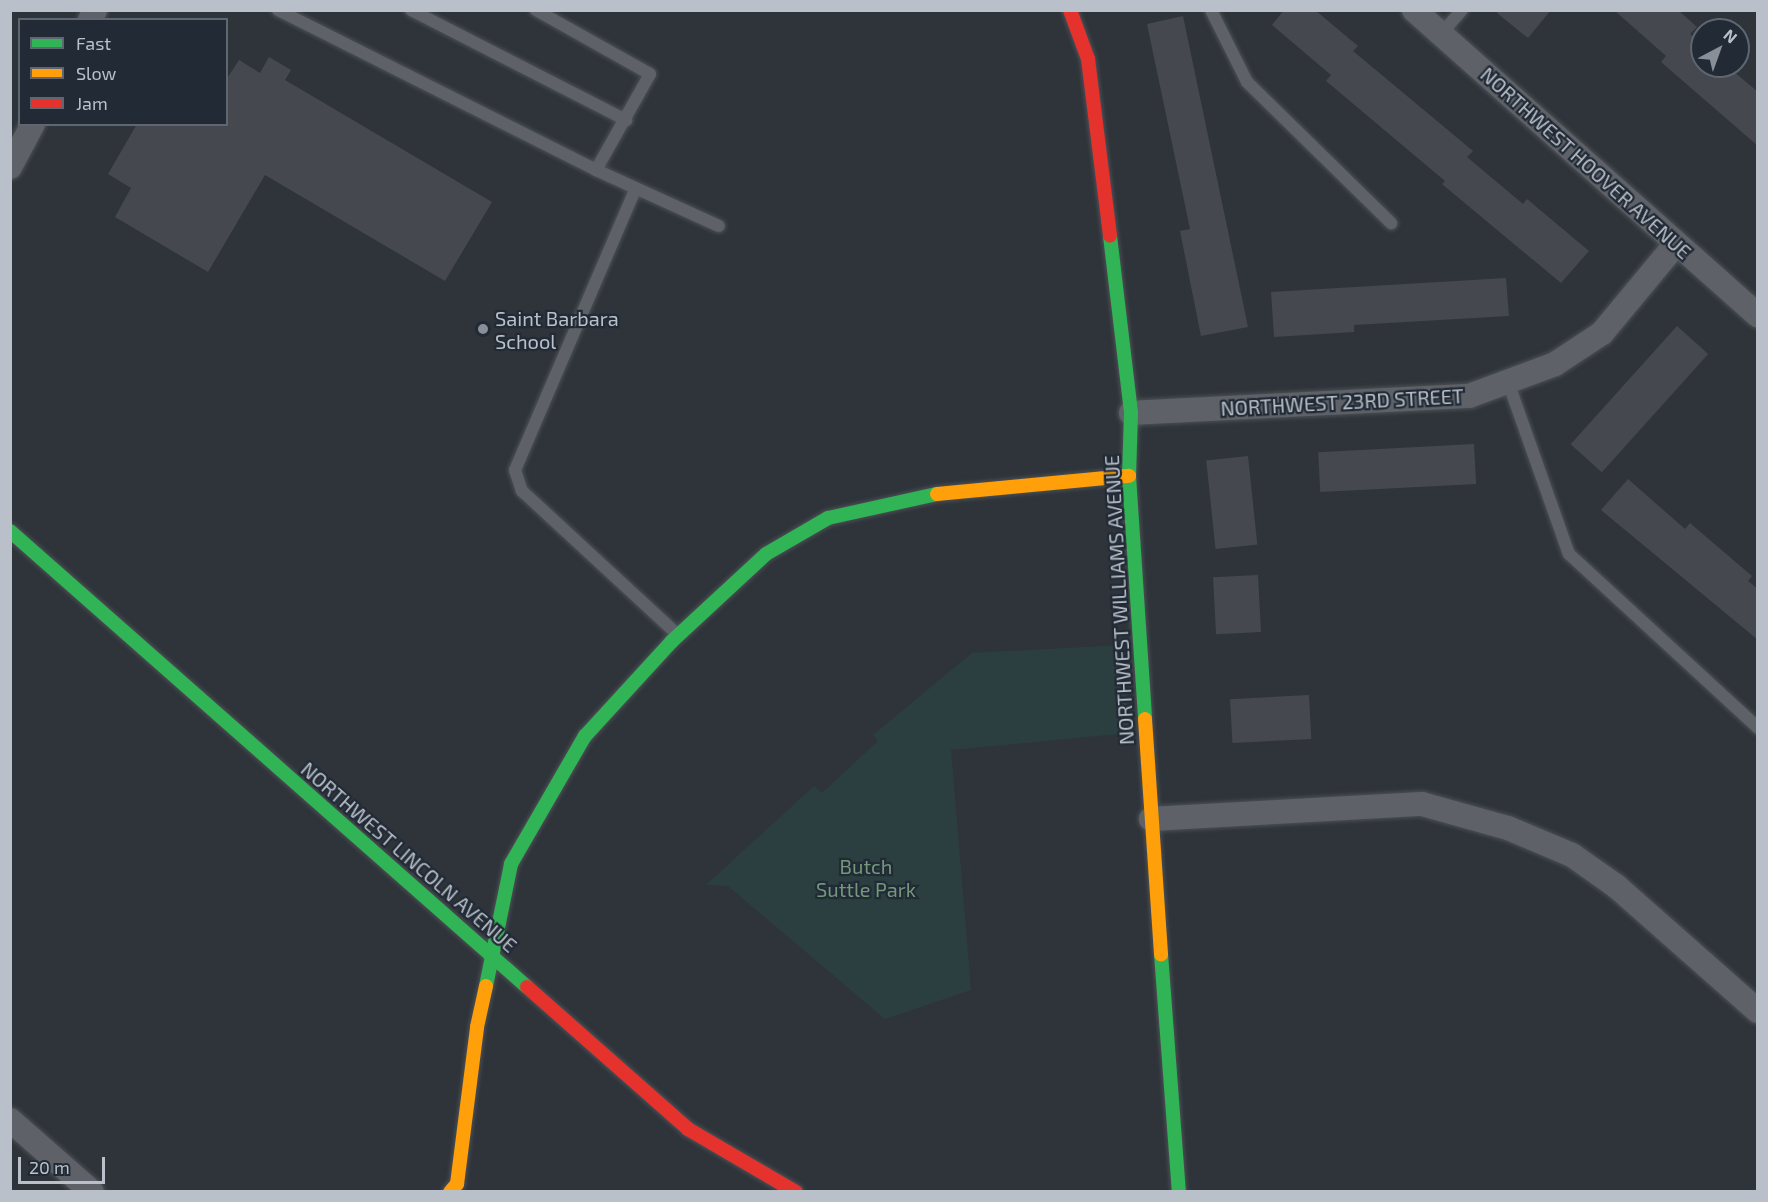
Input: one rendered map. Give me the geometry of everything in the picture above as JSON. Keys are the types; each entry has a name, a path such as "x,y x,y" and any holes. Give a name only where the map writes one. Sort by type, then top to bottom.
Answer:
{"street":[{"name":"NORTHWEST WILLIAMS AVENUE","path":"1070,10 1088,59 1131,413 1129,476 1151,819 1179,1191"},
{"name":"NORTHWEST HOOVER AVENUE","path":"1414,10 1758,315"},
{"path":"10,167 32,126"},
{"name":"NORTHWEST 23RD STREET","path":"1131,413 1470,396 1555,364 1602,333 1676,244"},
{"path":"450,1191 457,1184 477,1027 511,864 585,736 678,635 766,554 828,518 936,494 1129,476"},
{"name":"NORTHWEST LINCOLN AVENUE","path":"10,531 688,1129 796,1191"},
{"path":"1151,819 1422,804 1508,828 1572,855 1616,886 1758,1011"},
{"path":"10,1120 92,1191"}],"lane":[{"path":"278,10 635,190 719,226"},
{"path":"411,10 626,120"},
{"path":"536,10 651,74 596,170"},
{"path":"1211,10 1248,82 1391,224"},
{"path":"1442,34 1462,10"},
{"path":"635,190 515,470 522,491 678,635"},
{"path":"1508,382 1569,554 1758,728"}],"green space":[{"name":"Butch Suttle Park","path":"1123,645 1129,733 951,750 971,990 885,1019 728,886 706,885 814,786 822,793 878,741 873,735 972,653"}],"building":[{"path":"1284,10 1315,10 1358,46 1353,51 1473,151 1467,157 1523,204 1527,199 1589,251 1561,283 1442,184 1445,181 1326,81 1331,75 1272,25"},
{"path":"1499,10 1551,10 1528,38 1497,13"},
{"path":"1614,10 1678,10 1690,21 1690,78 1741,78 1758,92 1758,146 1661,62 1666,56"},
{"path":"1183,16 1248,327 1201,336 1180,231 1190,229 1147,24"},
{"path":"269,57 291,70 285,80 492,202 445,281 265,175 208,272 115,217 131,188 108,174 136,126 228,126 228,77 239,60 260,73"},
{"path":"1506,278 1509,316 1354,325 1354,332 1274,337 1271,292"},
{"path":"1677,326 1708,354 1602,472 1571,444"},
{"path":"1474,444 1476,484 1320,492 1318,452"},
{"path":"1248,456 1257,545 1216,549 1206,460"},
{"path":"1628,479 1685,529 1690,523 1752,576 1748,581 1758,589 1758,640 1601,510"},
{"path":"1258,575 1261,632 1216,634 1213,577"},
{"path":"1309,695 1311,739 1232,743 1230,699"}],"traffic: fast":[{"path":"1110,236 1131,413 1129,476 1145,719"},
{"path":"486,986 511,864 585,736 671,642 766,554 828,518 937,494"},
{"path":"10,531 527,987"},
{"path":"1161,954 1179,1192"}],"traffic: slow":[{"path":"937,494 1129,476"},
{"path":"1145,719 1161,954"},
{"path":"450,1192 457,1184 477,1027 486,986"}],"traffic: jam":[{"path":"1070,10 1088,59 1110,236"},
{"path":"527,987 688,1129 796,1192"}],"place":[{"name":"Saint Barbara School","path":"483,329"}]}
